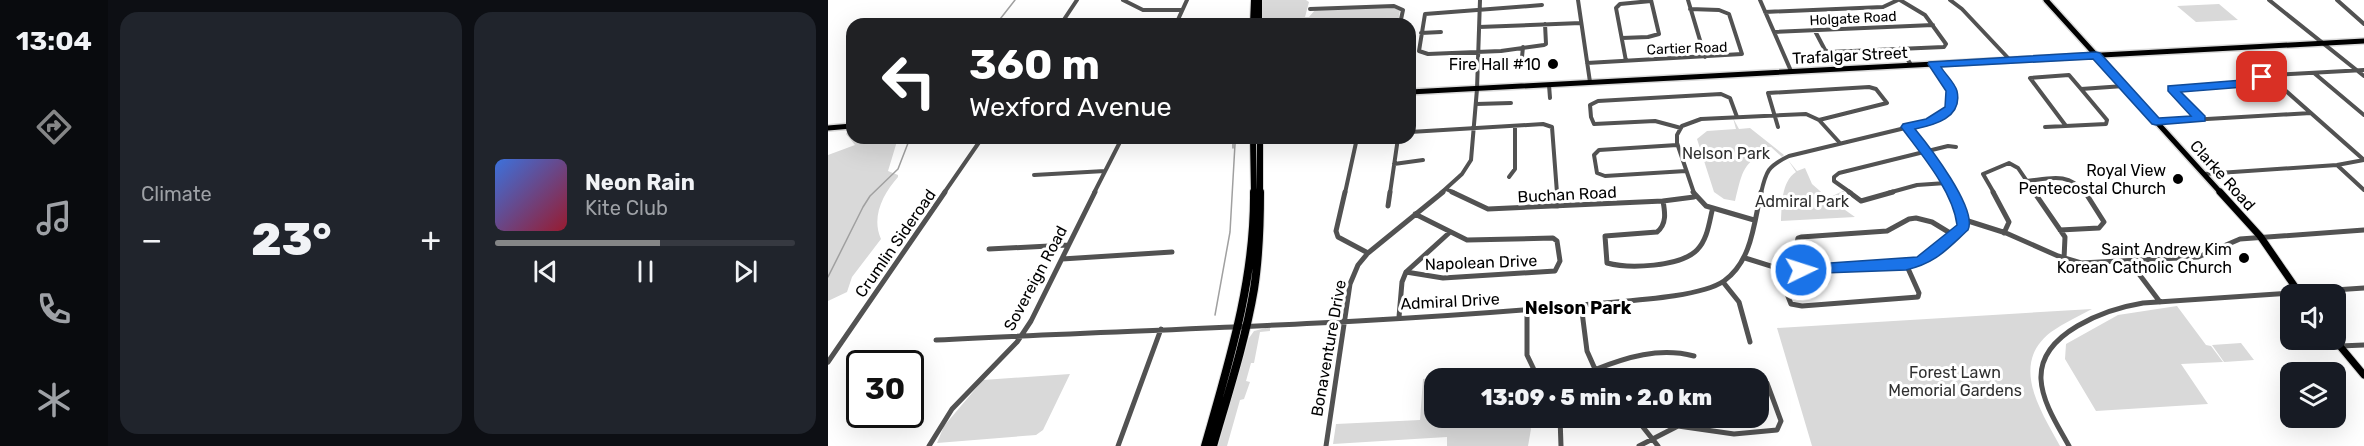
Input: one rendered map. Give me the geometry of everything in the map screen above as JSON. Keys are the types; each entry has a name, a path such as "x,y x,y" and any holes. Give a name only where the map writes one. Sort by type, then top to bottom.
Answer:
{"highway":[{"path":"1253,18 1254,0"},
{"path":"1259,0 1259,18"},
{"path":"1205,446 1242,328 1252,248 1253,144"},
{"path":"1214,446 1256,269 1260,226 1260,144"}],"main road":[{"name":"Clarke Road","path":"2046,0 2259,236 2293,284"},
{"name":"Trafalgar Street","path":"1416,93 2364,41"},
{"path":"828,128 846,126"},
{"path":"2343,350 2364,375"}],"street":[{"path":"1064,18 1077,0"},
{"path":"1123,0 1130,7 1146,11 1182,10"},
{"path":"1179,18 1186,0"},
{"path":"1354,7 1356,0"},
{"name":"Bonaventure Drive","path":"1326,446 1350,284 1358,265 1368,253 1446,189 1462,174 1471,160 1477,89 1480,0"},
{"path":"1578,0 1590,82"},
{"path":"1622,38 1648,38 1659,34 1651,0 1617,6 1622,38 1626,61"},
{"path":"1688,0 1705,57"},
{"path":"1760,0 1791,71"},
{"path":"1765,12 1883,7 1899,0 1925,15 1946,44 1944,47 1829,52 1825,50 1815,31"},
{"path":"1950,0 1962,9 2010,60"},
{"path":"2269,0 2364,75"},
{"path":"2337,0 2364,24"},
{"path":"1542,5 1425,14 1419,51 1423,54 1478,52 1546,44 1545,24"},
{"path":"1310,9 1399,7 1402,10 1401,18"},
{"name":"Cartier Road","path":"1587,63 1742,54 1729,14 1719,10 1690,9"},
{"path":"1479,27 1581,23"},
{"name":"Holgate Road","path":"1774,32 1933,25"},
{"path":"1421,33 1441,32"},
{"path":"1521,67 1523,47"},
{"path":"1901,48 1911,65"},
{"name":"Admiral Drive","path":"936,340 1161,329 1242,328 1527,309 1683,295 1723,282 1745,258 1766,173 1774,163 1839,142 1930,122 1944,115 1950,108 1951,91 1933,64"},
{"path":"2201,119 2172,89 2244,84 2269,76 2364,70"},
{"path":"2314,73 2364,115"},
{"path":"2045,128 2107,123 2069,75 2030,78 2066,126"},
{"path":"2269,76 2364,160"},
{"path":"1549,85 1550,98"},
{"path":"2081,89 2124,86"},
{"path":"1778,127 1768,93 1869,87 1876,89 1887,103 1819,120"},
{"path":"1681,128 1655,121 1594,124 1590,106 1591,103 1598,101 1721,94 1730,98 1737,117"},
{"path":"1476,104 1511,103"},
{"path":"2156,122 2311,113"},
{"path":"1754,220 1712,211 1694,196 1677,145 1677,135 1681,128 1691,121 1701,119 1806,114 1819,120 1839,142"},
{"path":"1416,132 1543,124 1552,127 1558,206"},
{"path":"1509,177 1515,169 1515,126"},
{"path":"1745,258 1780,270 1906,264 1927,258 1955,236 1964,226 1965,220 1946,183 1907,127"},
{"name":"Crumlin Sideroad","path":"828,362 978,144"},
{"name":"Sovereign Road","path":"929,446 952,409 1022,335 1119,144"},
{"path":"1356,144 1336,231 1338,237 1368,253"},
{"path":"1388,206 1397,144"},
{"path":"1677,145 1599,150 1594,155 1597,173 1605,176 1686,171"},
{"path":"1946,183 1917,185 1874,196 1864,201 1855,198 1834,181 1834,177 1839,173 1948,146 1956,147"},
{"path":"1394,164 1423,159"},
{"path":"2204,174 2337,165 2364,160"},
{"path":"2004,233 2009,222 2007,215 1983,174 2013,163 2061,230 2066,244 2064,259"},
{"path":"2337,165 2364,190"},
{"path":"1034,175 1105,171"},
{"path":"2027,181 2062,178 2073,181 2104,222 2099,228 2061,230"},
{"name":"Buchan Road","path":"1446,189 1488,209 1663,201 1694,196"},
{"path":"1663,201 1664,221 1662,228 1657,232 1605,236 1607,263 1616,266 1661,263 1687,257 1696,252 1703,243 1712,211"},
{"name":"Napolean Drive","path":"1406,272 1443,278 1555,271 1559,267 1557,241 1553,238 1477,242 1449,233 1415,214"},
{"path":"1801,270 1795,253 1798,238 1801,237 1887,231 1909,219 1916,218 1932,222 1955,236"},
{"path":"1965,220 2004,233 2064,259 2090,264 2198,257 2211,254 2226,243 2259,236 2364,230"},
{"path":"1399,317 1402,282 1406,272 1449,233"},
{"path":"989,249 1068,245"},
{"path":"1062,259 1172,252"},
{"path":"2130,262 2160,302"},
{"path":"1780,270 1780,276 1791,304 1802,306 1918,297 1919,293 1906,264"},
{"path":"1723,282 1731,288 1742,303 1750,342"},
{"path":"2346,290 2364,288"},
{"path":"2070,446 2046,402 2042,386 2042,362 2048,347 2072,329 2111,309 2160,302 2280,295"},
{"path":"1581,304 1583,344 1587,360 1593,368"},
{"path":"1527,309 1527,355 1533,368"},
{"path":"1118,446 1161,329"},
{"path":"2346,346 2364,345"},
{"path":"1599,368 1627,356 1684,352 1694,356"},
{"path":"1692,428 1734,434 1777,430 1781,421 1769,386"},
{"path":"1560,428 1561,446"},
{"path":"1644,428 1658,446"},
{"path":"1639,446 1674,428"}],"green space":[{"path":"1262,0 1306,0 1309,2 1305,17 1309,17 1315,10 1392,7 1400,10 1399,18 1261,18"},
{"path":"2219,4 2238,20 2196,22 2177,6"},
{"name":"Nelson Park","path":"1733,118 1739,129 1750,128 1784,155 1782,157 1771,147 1754,159 1742,175 1735,201 1724,199 1714,192 1697,139 1707,131 1736,129"},
{"path":"896,144 888,171 898,177 880,206 877,222 881,239 852,277 847,292 828,301 828,155 855,145"},
{"name":"Admiral Park","path":"1788,160 1797,171 1805,168 1812,184 1828,198 1845,192 1831,200 1855,217 1781,221 1785,188 1791,176 1796,172"},
{"path":"2177,306 2206,345 2211,346 2223,362 2181,364 2208,404 2096,411 2065,359 2066,344 2118,315"},
{"name":"Forest Lawn Memorial Gardens","path":"2092,309 2051,332 2039,345 2032,358 2030,373 2033,388 2060,446 1812,446 1777,328"},
{"path":"1270,327 1270,331 1260,332 1254,363 1251,363 1246,381 1250,382 1244,399 1240,400 1227,446 1218,446 1249,338 1254,331"},
{"path":"2241,343 2254,360 2224,362 2212,345"},
{"path":"1070,374 1043,430 1036,435 937,443 944,426 983,380"},
{"path":"1423,379 1424,428 1531,428 1528,446 1447,446 1447,437 1333,444 1336,424 1420,420"}],"waterway":[{"path":"1001,18 1015,0"},
{"path":"828,277 863,207 870,196 898,169 908,144"},
{"path":"1215,315 1230,232 1235,144"}],"place":[{"name":"Fire Hall #10","path":"1553,64"},
{"name":"Royal View Pentecostal Church","path":"2178,179"},
{"name":"Saint Andrew Kim Korean Catholic Church","path":"2244,258"}],"district":[{"name":"Nelson Park","path":"1578,308"}],"route":[{"path":"1801,270 1906,264 1919,261 1927,258 1959,233 1964,226 1965,220 1962,212 1946,183 1929,155 1907,127 1930,122 1944,115 1950,108 1951,91 1933,64 2096,55 2156,122 2201,119 2172,89 2244,84 2262,77"}]}
